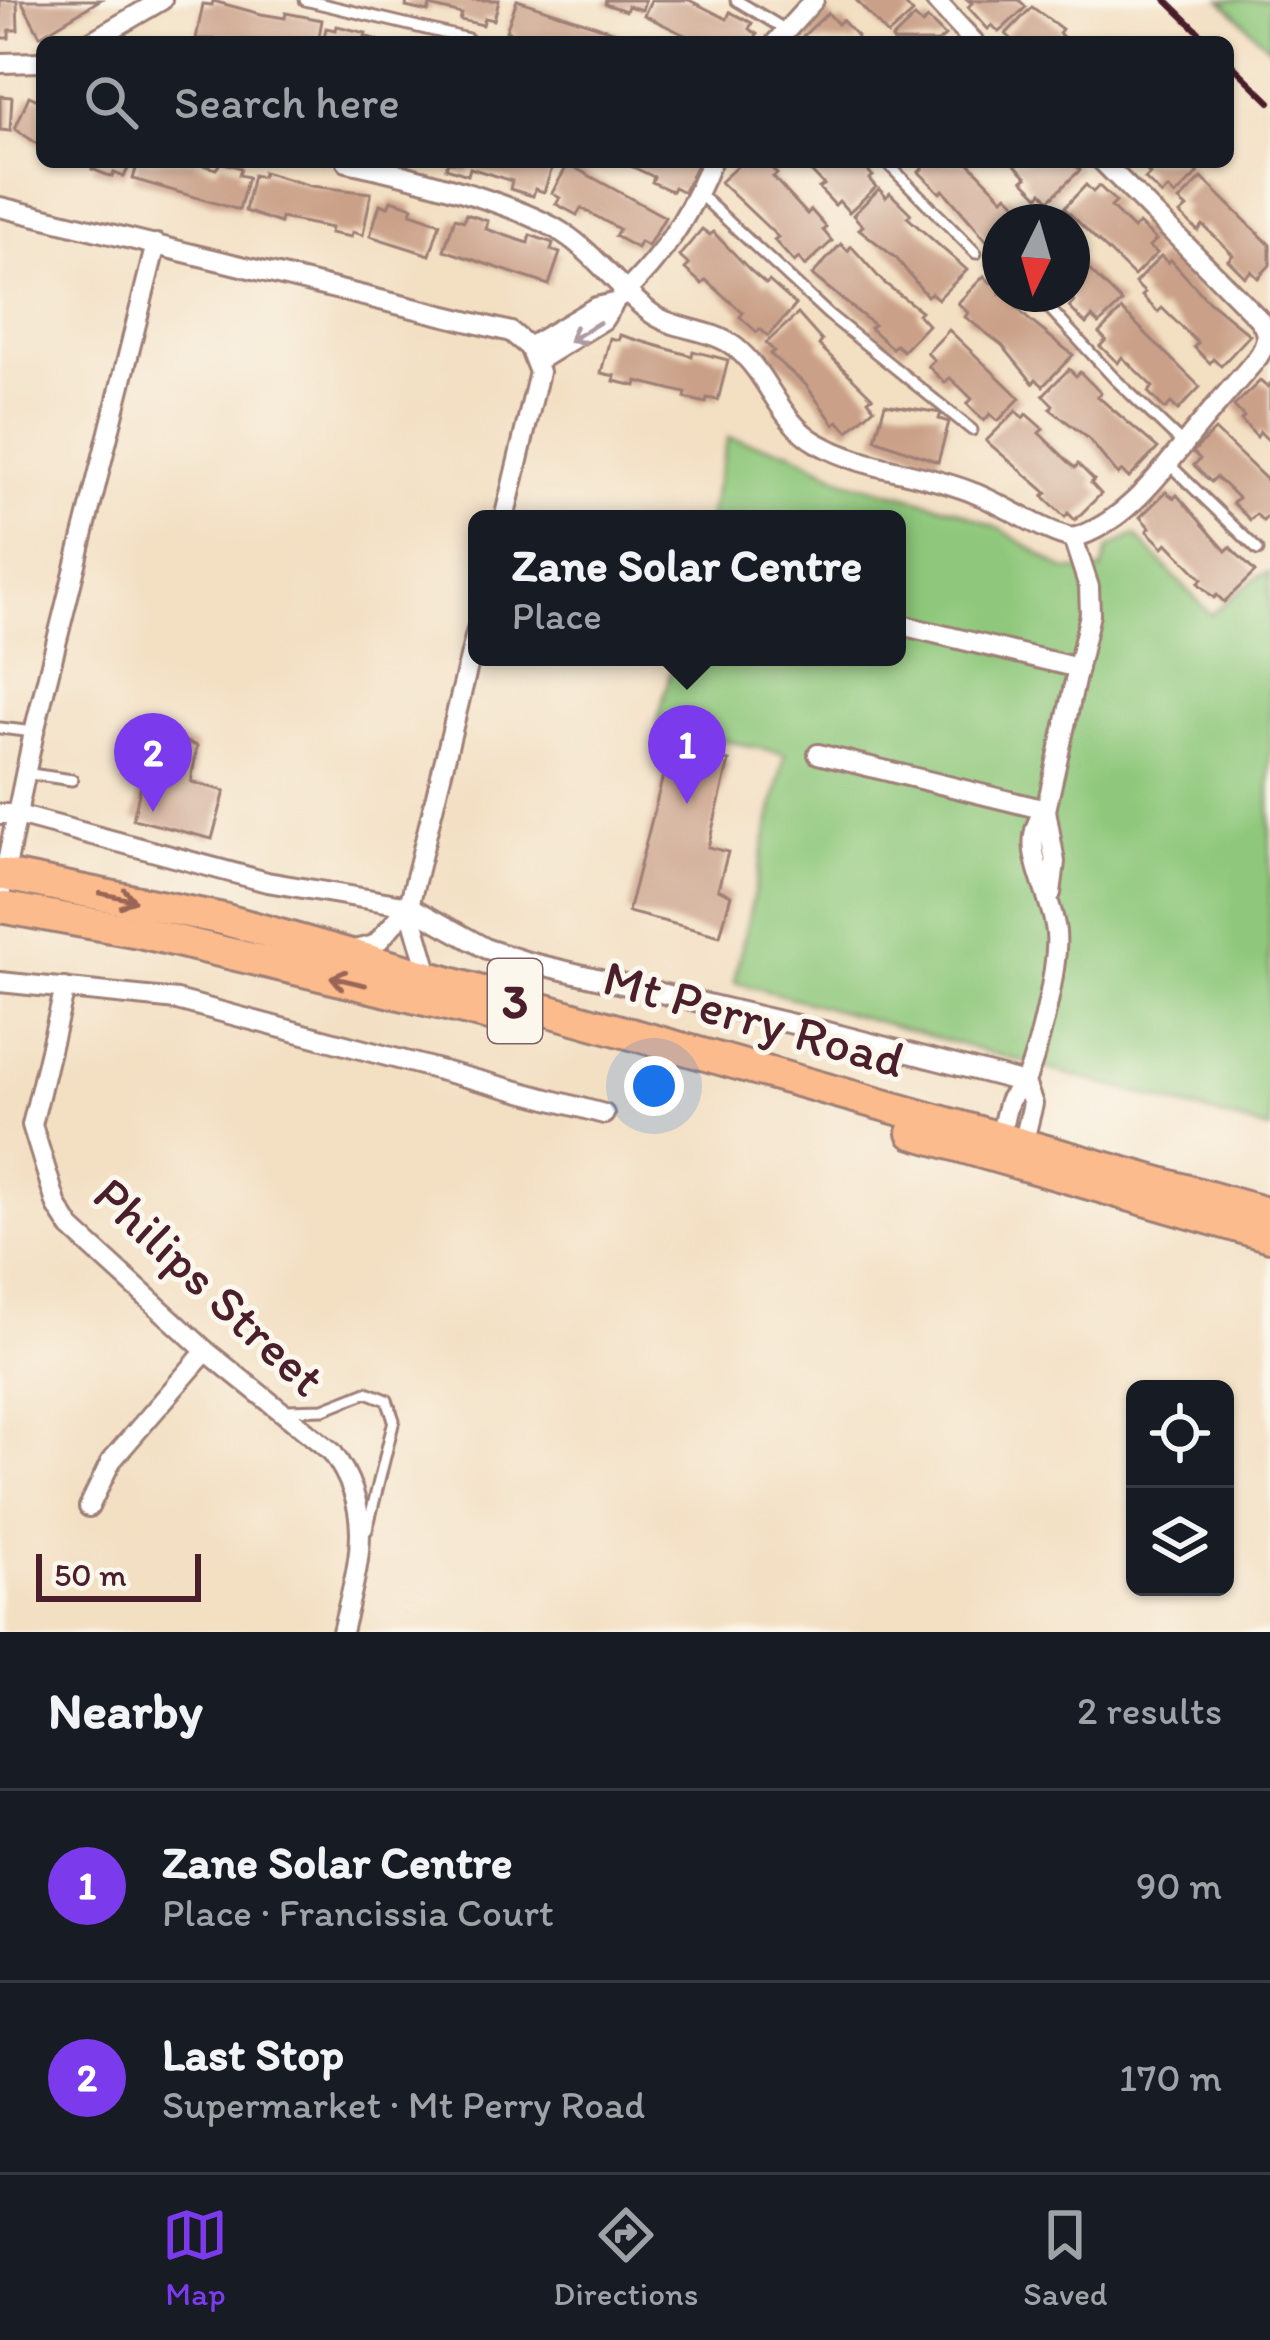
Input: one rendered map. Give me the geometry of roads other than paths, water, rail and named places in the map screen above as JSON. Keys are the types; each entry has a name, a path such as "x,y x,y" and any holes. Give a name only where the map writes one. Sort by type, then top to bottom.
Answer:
{"main road":[{"name":"Mt Perry Road","path":"1,881 223,919 428,975 1009,1151 1270,1236"},
{"name":"Mt Perry Road","path":"0,908 139,932 678,1061 1009,1151 1270,1214"}],"street":[{"path":"100,36 162,0"},
{"path":"781,36 814,0"},
{"path":"935,0 968,36"},
{"path":"0,63 36,62"},
{"path":"367,168 535,218 578,244 621,297 653,315 710,333 733,346 754,367 790,421 817,443 851,458 966,489 1073,538 1099,526 1151,486 1267,350 1266,329 1258,317 1109,168"},
{"path":"533,354 596,307 621,297 676,232 710,168"},
{"path":"0,207 499,327 533,354 538,384 506,510"},
{"path":"1,881 7,814 24,773 155,244"},
{"path":"1009,1151 1033,1104 1025,1083 1054,969 1051,897 1055,862 1046,810 1090,600 1073,538"},
{"path":"906,626 1078,668"},
{"path":"345,952 375,945 409,906 468,666"},
{"path":"818,754 1046,810"},
{"name":"Mt Perry Road","path":"7,814 267,882 409,906 487,949 528,962 1025,1083"},
{"path":"409,906 428,975"},
{"path":"0,982 177,1000 604,1114"},
{"name":"Philips Street","path":"65,988 32,1125 57,1206 71,1228 206,1351 332,1452 344,1468 358,1507 361,1553 342,1632"},
{"path":"89,1507 111,1461 206,1351"}],"lane":[{"path":"305,0 455,36"},
{"path":"736,0 781,36"},
{"path":"892,168 976,253"},
{"path":"699,194 828,314 972,430"},
{"path":"1054,312 1184,444"},
{"path":"1170,465 1258,550"},
{"path":"0,728 34,732"},
{"path":"24,773 71,779"},
{"path":"272,1406 305,1412 367,1391 387,1400 394,1420 361,1553"}],"railway":[{"path":"1166,0 1203,36"},
{"path":"1234,67 1270,102"}],"place":[{"name":"Zane Solar Centre","path":"687,804"},
{"name":"Last Stop","path":"153,812"}]}
